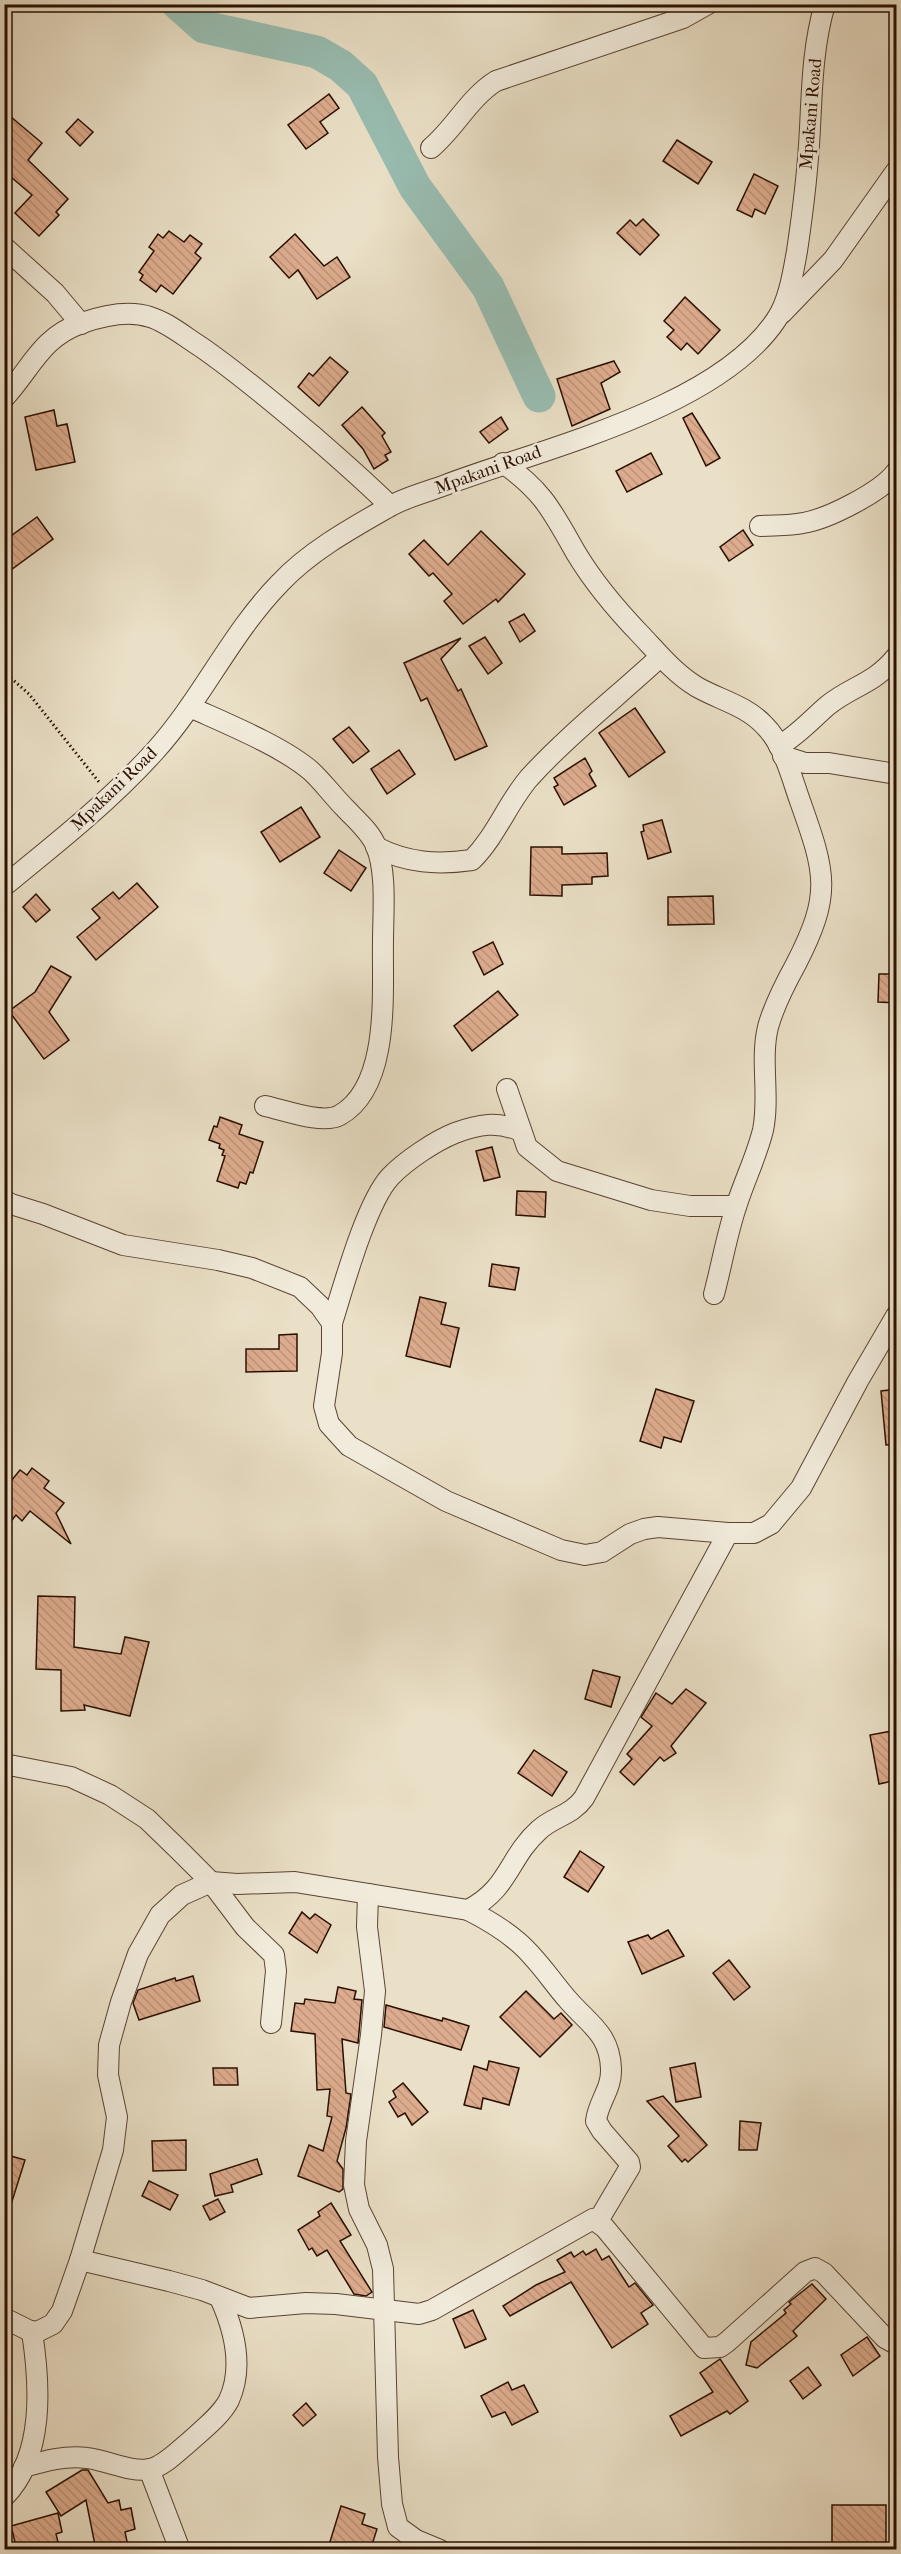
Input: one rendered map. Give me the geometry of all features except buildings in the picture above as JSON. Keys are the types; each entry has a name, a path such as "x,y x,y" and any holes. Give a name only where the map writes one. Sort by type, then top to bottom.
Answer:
{"street":[{"path":"431,148 446,135 476,96 496,81 683,18 708,4"},
{"name":"Mpakani Road","path":"4,886 111,797 156,749 190,707 251,616 281,581 319,550 390,506 503,463 600,431 684,393 742,357 760,342 779,316 792,276 799,237 817,39 825,4"},
{"path":"779,316 833,260 897,171"},
{"path":"4,247 55,293 81,324"},
{"path":"4,398 46,344 81,324 108,316 132,314 150,317 227,365 260,390 366,482 390,506"},
{"path":"503,463 523,477 542,496 612,605 660,657 697,687 750,712 766,726 781,751 816,849 823,885 820,908 814,928 779,995 768,1028 767,1105 763,1132 736,1206 714,1294"},
{"path":"760,526 805,523 868,494 897,472"},
{"path":"376,847 397,857 423,862 453,863 472,860 493,836 509,805 530,778 660,657"},
{"path":"781,751 848,692 870,682 884,672 897,657"},
{"path":"190,707 236,728 310,771 360,824 376,847 382,887 384,1002 377,1056 368,1083 351,1107 338,1116 321,1119 265,1106"},
{"path":"781,751 805,763 829,763 897,774"},
{"path":"507,1089 527,1147 557,1171 651,1200 690,1206 736,1206"},
{"path":"521,1131 505,1124 471,1127 441,1139 390,1178 376,1200 366,1224 332,1323 332,1353 324,1406 329,1424 349,1446 447,1501 561,1550 585,1555 602,1552 630,1534 658,1527 753,1533 771,1524 801,1488 858,1381 897,1316"},
{"path":"4,1200 123,1245 187,1253 252,1268 300,1287 320,1306 332,1323"},
{"path":"468,1910 483,1902 496,1890 524,1846 540,1829 570,1813 584,1798 728,1533"},
{"path":"4,1764 71,1777 110,1795 147,1819 211,1882 245,1927 274,1955 276,1971 271,2023"},
{"path":"4,2318 32,2332 52,2324 62,2311 113,2150 117,2117 108,2075 109,2045 121,2002 138,1954 160,1915 182,1895 211,1882 237,1884 295,1882 468,1910 519,1942 570,2002 599,2031 608,2048 611,2068 610,2082 596,2121 629,2162 630,2167 598,2221"},
{"path":"368,1894 368,1927 375,1991 356,2141 354,2185 359,2209 377,2246 383,2269 388,2457 392,2504 398,2527 416,2540 440,2550"},
{"path":"80,2260 169,2281 249,2308 306,2303 410,2314 432,2310 590,2220 598,2221 704,2348 720,2347 727,2342 805,2272 815,2268 824,2273 885,2338 897,2344"},
{"path":"24,2467 55,2458 86,2457 123,2466 149,2469 159,2465 190,2441 221,2411 228,2400 234,2382 235,2344 230,2320 220,2298"},
{"path":"4,2497 24,2467 33,2439 39,2399 32,2332"},
{"path":"149,2469 180,2550"}],"path":[{"path":"4,672 29,694 111,797"}],"waterway":[{"path":"178,4 204,27 317,52 341,66 362,85 415,187 488,287 539,396"}]}
